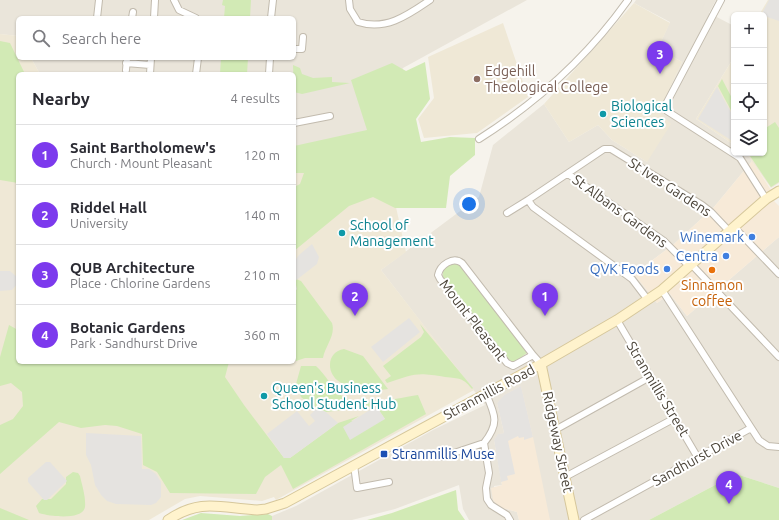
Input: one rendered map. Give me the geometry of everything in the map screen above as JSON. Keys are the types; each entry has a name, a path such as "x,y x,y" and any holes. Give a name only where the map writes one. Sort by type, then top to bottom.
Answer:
{"street":[{"path":"97,16 99,0"},
{"path":"154,16 155,0"},
{"path":"174,0 179,10 192,16"},
{"path":"271,16 273,0"},
{"path":"348,0 350,9 358,22 375,25 395,22 430,0"},
{"path":"479,139 545,91 607,27 628,0"},
{"path":"722,0 666,104 666,111 740,158 766,199"},
{"path":"296,49 302,49 303,37"},
{"path":"196,72 198,60"},
{"path":"268,72 270,60"},
{"path":"126,70 127,61 151,61 150,72"},
{"path":"296,123 330,116"},
{"name":"St Ives Gardens","path":"568,174 607,148 702,204 732,229 779,274"},
{"path":"507,213 568,174"},
{"name":"St Albans Gardens","path":"568,174 664,241 690,265 779,357"},
{"name":"Stranmillis Road","path":"168,520 182,511 198,506 257,510 275,507 354,465 541,364 617,320 662,290 766,199 778,194"},
{"path":"528,200 533,207 632,279 648,300"},
{"name":"Mount Pleasant","path":"533,355 513,366 507,363 440,280 438,276 441,268 453,260 458,260 462,263 541,364"},
{"name":"Sandhurst Drive","path":"584,520 751,428 662,290"},
{"name":"Stranmillis Street","path":"617,320 698,458"},
{"name":"Ridgeway Street","path":"541,364 574,520"},
{"path":"555,430 650,377"},
{"path":"442,457 484,444 493,430 495,423 492,408 486,394"},
{"path":"565,477 675,418"},
{"path":"751,428 763,444 779,447"},
{"path":"484,444 489,473 486,488 487,500 491,505 507,515 510,520"},
{"path":"354,465 357,488 389,482"}],"shaded area":[{"path":"0,0 527,0 403,68 379,131 296,151 296,72 39,72 32,60 296,60 296,16 16,16 16,36 0,34"},
{"path":"636,0 716,0 709,13 731,24 731,62 696,119 731,143 731,156 748,156 752,161 714,207 674,244 634,274 657,303 670,294 687,316 779,237 779,488 736,474 649,520 550,520 497,403 504,433 494,440 502,485 494,486 499,507 517,512 519,520 469,520 463,509 459,485 395,509 352,520 272,520 272,516 296,506 433,430 485,405 381,270 479,197 493,145 544,104 569,142 598,125 612,140 647,162 659,112 682,62 658,48 670,22 634,3"},
{"path":"768,0 779,0 779,183 771,188 748,156 767,156 767,12 761,12"},
{"path":"769,0 779,0 779,21 767,17 767,12 763,12"},
{"path":"634,3 670,23 658,48 682,62 659,112 671,124 647,162 612,140 598,125 569,142 544,104"},
{"name":"Edgehill Theological College","path":"503,23 528,97 477,133 424,138 418,119 434,98 428,57"},
{"path":"0,34 16,36 16,60 32,60 39,72 16,72 16,364 296,364 296,151 379,131 406,252 381,270 474,390 276,500 274,497 262,501 200,496 185,499 149,520 0,520"},
{"path":"731,62 731,143 696,119"},
{"path":"717,87 731,113 731,140 698,119"},
{"path":"752,161 777,199 774,201 779,206 779,237 687,316 670,294 657,303 634,274 674,244 714,207"},
{"path":"312,244 319,257 317,264 296,280 296,259"},
{"path":"0,271 10,271 16,276 16,285 12,290 0,291"},
{"path":"409,318 420,332 383,362 371,347"},
{"path":"521,386 550,520 519,520 517,512 499,507 493,500 491,488 502,485 494,440 498,434 504,433 497,403 504,395"},
{"path":"521,386 533,437 524,440 524,437 519,438 518,436 508,441 515,474 507,476 508,480 501,482 494,440 498,434 504,433 497,403 504,395"},
{"path":"376,406 385,419 350,440 343,427"},
{"path":"317,408 326,412 338,423 290,458 284,458 267,434 297,411 309,426 315,421 310,415"},
{"path":"86,433 141,436 142,469 149,469 156,474 161,482 161,497 156,503 151,505 116,504 107,501 101,495 95,485 91,465 86,455"},
{"path":"46,462 50,462 67,481 47,500 44,500 28,482 28,478"}],"green space":[{"path":"223,0 251,0 250,16 224,16 225,6 222,5"},
{"path":"0,41 10,43 16,55 16,60 18,60 24,72 16,72 16,183 0,180"},
{"path":"221,60 248,60 247,72 220,72"},
{"path":"425,62 430,99 416,119 421,142 450,137 475,138 475,155 450,176 446,208 395,208 373,197 349,206 296,249 296,186 300,184 304,173 296,173 296,146 367,130 351,80 392,63 406,71"},
{"path":"293,65 300,68 302,74 313,78 332,77 332,82 350,83 302,94 296,92 296,72 293,72"},
{"path":"722,79 731,96 731,110 718,86"},
{"path":"775,122 779,128 779,182 771,187 750,156 767,156 767,127"},
{"path":"453,262 459,264 528,352 515,362 508,360 443,277 443,271 445,268"},
{"path":"296,279 301,281 332,323 333,327 333,332 323,358 305,358 296,361"},
{"path":"420,324 473,388 472,389 466,382 460,379 421,374 387,383 385,380 391,376 383,366 421,337 424,332"},
{"path":"9,325 16,329 16,364 228,364 225,377 284,458 290,458 338,423 359,416 351,421 385,419 376,406 326,412 311,405 301,397 296,384 301,366 316,366 338,392 349,400 367,402 418,395 426,414 293,489 281,465 265,477 256,494 170,493 157,472 143,465 142,434 117,426 105,425 81,428 59,422 0,474 0,425 13,419 23,406 22,392 11,383 0,386 0,357"},
{"path":"344,349 363,356 388,389 358,393 337,380 331,371 330,361 335,353"},
{"path":"73,472 78,473 80,476 84,491 85,507 83,511 73,516 51,516 39,513 36,506 42,499 51,499 66,484 66,477"},
{"path":"736,474 779,488 779,520 649,520"},
{"path":"456,490 458,510 465,520 367,520 392,513"},
{"path":"0,508 29,520 0,520"},
{"path":"201,513 240,516 268,514 272,516 272,520 182,520"}],"place":[{"name":"QUB Architecture","path":"660,74"},
{"name":"Edgehill Theological College","path":"477,79"},
{"name":"Biological Sciences","path":"603,114"},
{"name":"School of Management","path":"342,233"},
{"name":"Winemark","path":"752,237"},
{"name":"Centra","path":"726,256"},
{"name":"QVK Foods","path":"667,269"},
{"name":"Sinnamon coffee","path":"712,270"},
{"name":"Riddel Hall","path":"355,316"},
{"name":"Saint Bartholomew's","path":"545,316"},
{"name":"Queen's Business School Student Hub","path":"264,396"},
{"name":"Stranmillis Muse","path":"384,454"},
{"name":"Botanic Gardens","path":"729,504"}]}
